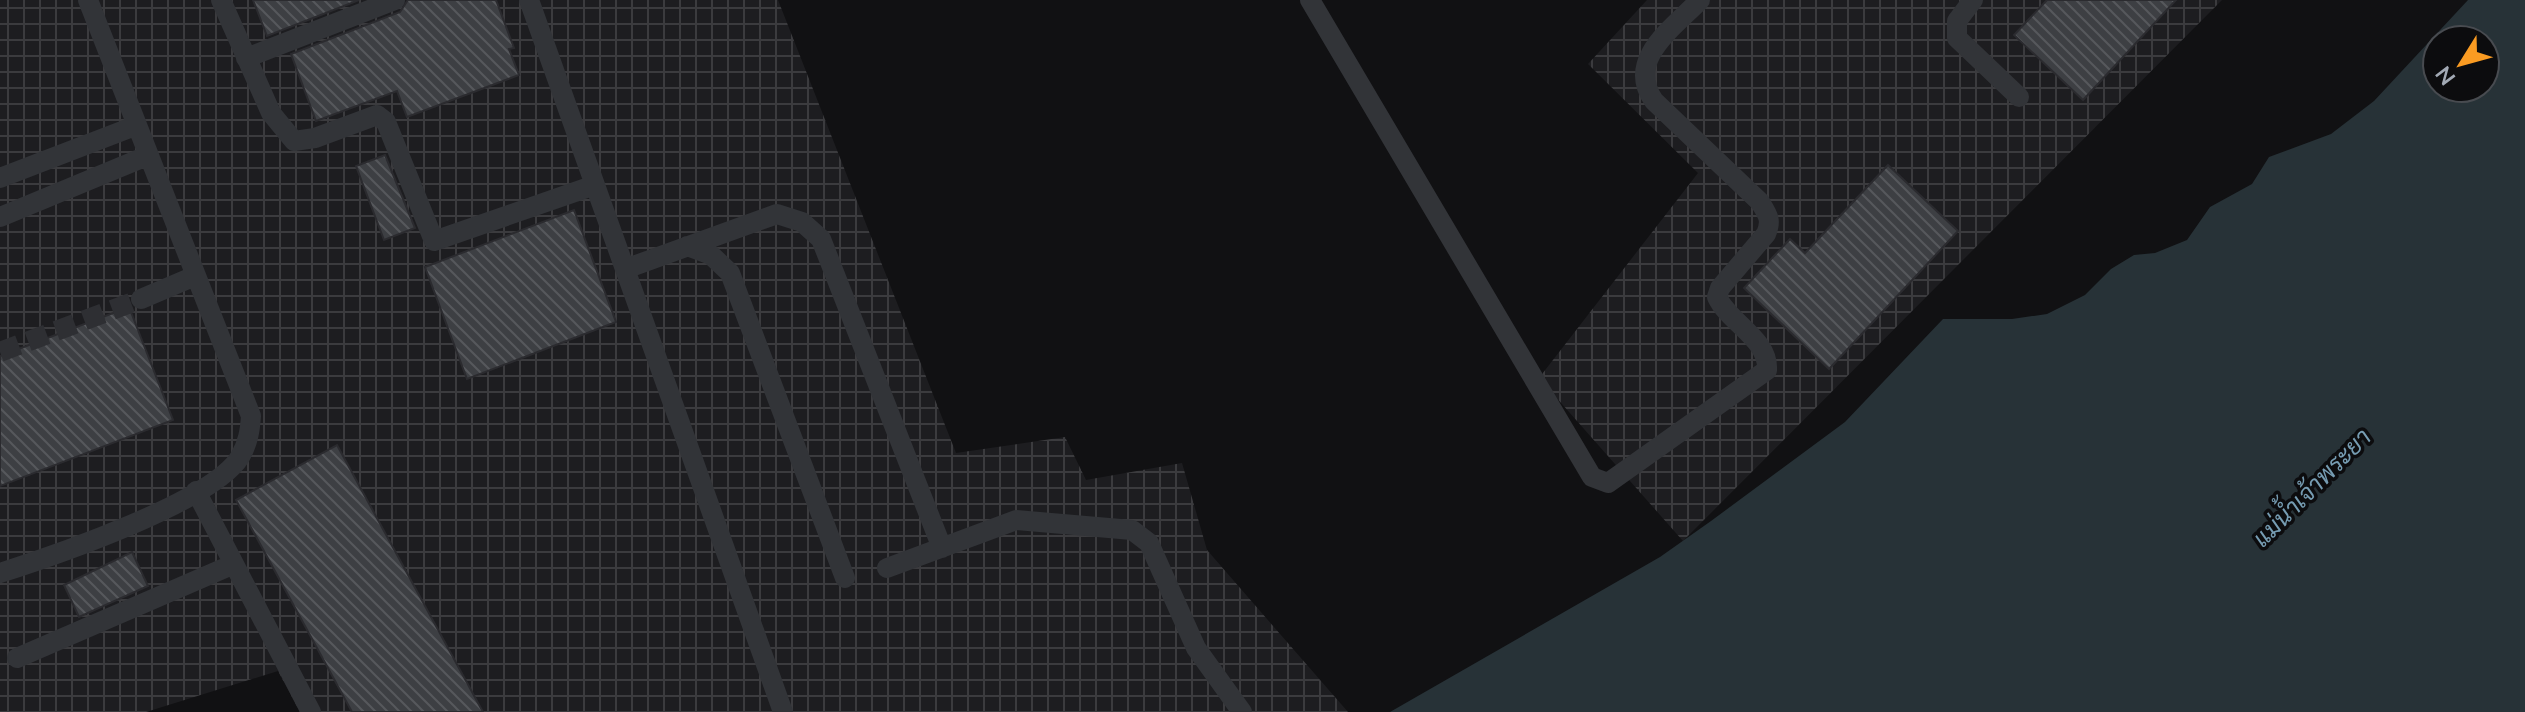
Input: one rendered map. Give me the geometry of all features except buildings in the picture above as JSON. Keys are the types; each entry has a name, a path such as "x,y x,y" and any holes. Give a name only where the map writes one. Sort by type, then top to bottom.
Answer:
{"lane":[{"path":"0,573 57,555 143,519 211,483 238,459 249,436 251,416 88,0"},
{"path":"221,0 271,113 294,141 315,138 377,115 386,122 434,241 595,185"},
{"path":"246,58 395,0"},
{"path":"529,0 783,712"},
{"path":"1310,0 1592,477 1608,483 1767,370 1768,361 1762,348 1721,306 1717,297 1720,288 1766,234 1770,224 1768,214 1760,202 1654,101 1645,88 1644,65 1700,0"},
{"path":"1973,0 1957,21 1957,38 2019,97"},
{"path":"0,178 135,126"},
{"path":"0,217 147,156"},
{"path":"625,269 777,214 802,222 821,239 942,548"},
{"path":"687,246 711,255 730,273 845,578"},
{"path":"141,299 195,276"},
{"path":"196,491 311,712"},
{"path":"887,568 1016,520 1132,530 1149,543 1196,648 1242,712"},
{"path":"17,658 234,564"}],"shaded area":[{"path":"0,0 778,0 956,453 1065,437 1086,480 1182,463 1207,550 1348,712 300,712 278,671 146,712 0,712"},
{"path":"1647,0 2222,0 1683,541 1539,378 1698,173 1588,64"}],"water":[{"name":"แม่น้ำเจ้าพระยา","path":"2468,0 2525,0 2525,712 1390,712 1660,557 1711,521 1845,422 1943,319 2012,319 2047,314 2085,295 2111,269 2134,255 2155,253 2187,240 2210,207 2252,184 2269,157 2331,134 2374,101 2421,50 2421,104 2501,104 2501,24 2446,24"}],"tunnel":[{"path":"0,352 141,299"}]}
